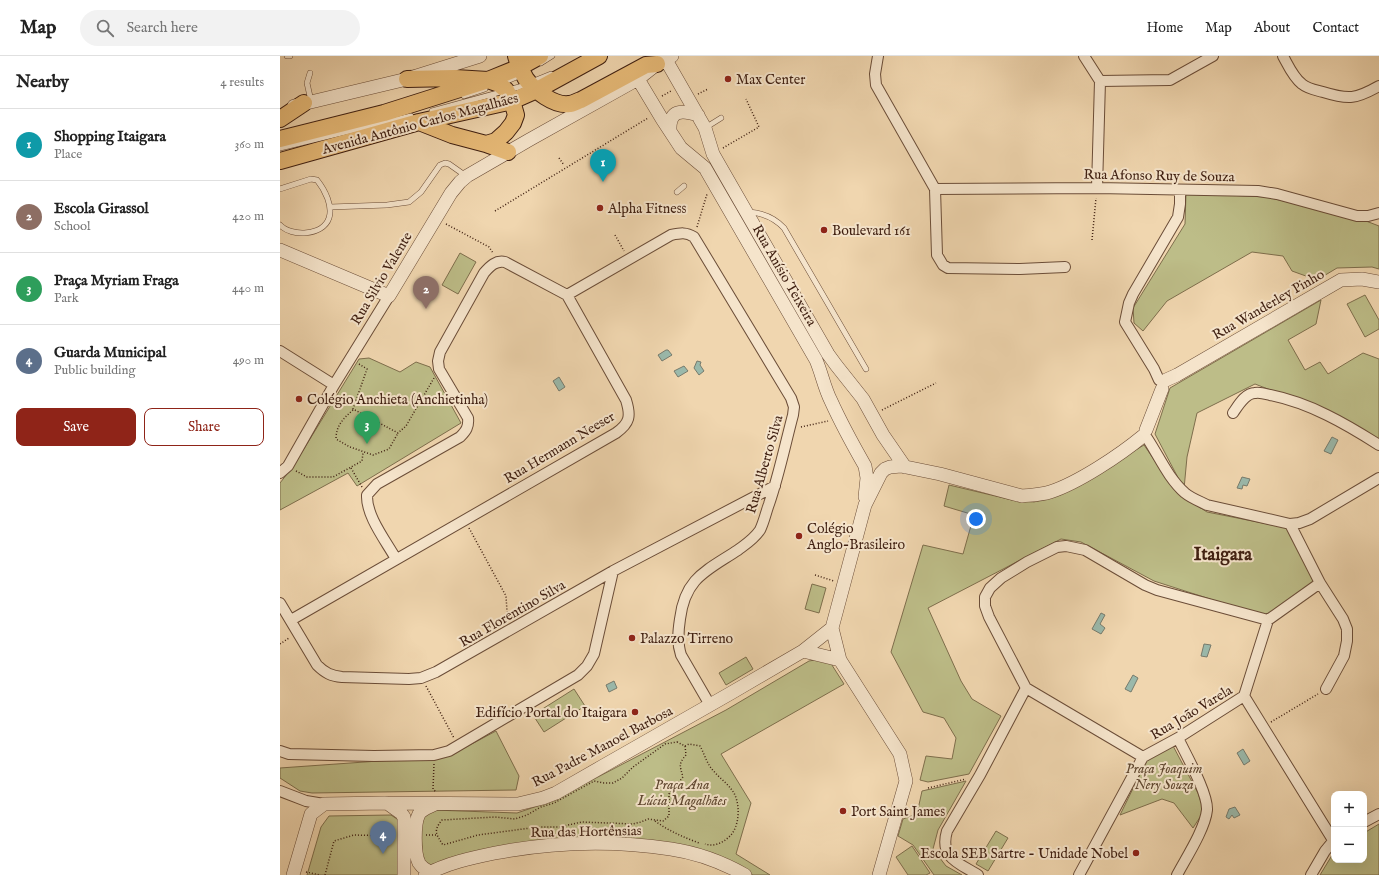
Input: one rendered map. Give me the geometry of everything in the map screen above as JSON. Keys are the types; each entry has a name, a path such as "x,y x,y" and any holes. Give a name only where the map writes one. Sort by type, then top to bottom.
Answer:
{"main road":[{"name":"Avenida Antônio Carlos Magalhães","path":"280,161 501,89 529,70 599,56"},
{"path":"529,70 554,101 561,104 570,104 581,100 646,65 665,60"},
{"name":"Avenida Antônio Carlos Magalhães","path":"280,140 384,113 501,89 529,70"},
{"path":"407,79 455,78 501,89 516,115 513,123 506,132 496,141 486,144"},
{"path":"280,119 307,103"},
{"path":"421,116 452,135 486,144 508,152"}],"street":[{"path":"280,109 407,79 480,56"},
{"path":"878,56 875,74 876,85 935,190 937,255 943,265 948,268 1020,269 1065,267"},
{"path":"1084,56 1100,81 1097,188"},
{"path":"1100,81 1170,80 1213,56"},
{"path":"1283,56 1296,78 1303,85 1311,89 1334,96 1349,98 1364,94 1379,86"},
{"path":"638,79 665,60"},
{"name":"Rua Anísio Teixeira","path":"665,60 705,128 713,154 828,354 857,390 892,449 905,467"},
{"name":"Rua Anísio Teixeira","path":"638,79 682,148 705,168 714,182 816,360 825,386 865,466 867,478 865,505"},
{"name":"Rua Silvio Valente","path":"284,470 451,193 467,176 542,132 638,79"},
{"path":"670,130 670,121 674,115 686,111 698,115"},
{"name":"Rua Afonso Ruy de Souza","path":"935,190 1097,188 1258,191 1277,194 1357,216 1368,216 1379,213"},
{"path":"1180,190 1178,217 1129,303 1125,322 1163,382 1148,435 1168,474 1185,493 1207,505 1290,524 1299,523 1310,519 1379,478"},
{"path":"396,559 368,508 367,495 377,484 460,437 466,431 469,425 468,418 439,369 438,361 440,352 484,274 494,264 500,261 505,262 567,295 671,236 687,233 694,237"},
{"name":"Rua Alberto Silva","path":"694,237 791,398 794,407 775,486 761,528 747,544 703,574 692,584 682,606 678,648 710,705"},
{"path":"280,250 389,296"},
{"name":"Rua Wanderley Pinho","path":"1163,382 1341,280 1362,278 1379,282"},
{"name":"Rua Hermann Neeser","path":"291,620 616,433 626,424 630,417 626,400 567,295"},
{"path":"280,351 334,385"},
{"path":"825,386 826,381 833,374 844,375"},
{"path":"1233,413 1244,398 1255,393 1284,398 1328,415 1379,445"},
{"path":"865,466 877,471 893,466 905,467 940,474 1022,496 1036,495 1063,487 1112,459 1148,435"},
{"path":"879,875 906,781 900,754 840,660 832,628 865,505 874,486 890,462 892,449"},
{"name":"Rua Florentino Silva","path":"280,603 317,665 324,672 332,676 409,679 421,678 436,672 516,628 614,571 775,486"},
{"path":"1290,524 1320,583 1344,619 1347,629 1347,641 1344,656 1326,689"},
{"path":"1143,757 1026,688 989,617 985,606 984,597 990,588 1001,578 1027,562 1057,547 1066,546 1085,550 1157,590 1268,620 1320,583"},
{"path":"280,751 289,754 326,755 434,755 441,754 458,746 578,675 587,666 594,654 614,571"},
{"name":"Rua João Varela","path":"1079,875 1143,757 1178,738 1244,696 1268,620"},
{"name":"Rua Padre Manoel Barbosa","path":"280,791 306,801 324,804 518,804 543,798 562,789 710,705 803,650 832,628"},
{"path":"803,650 840,660"},
{"path":"978,875 955,861 948,854 945,848 944,840 947,831 980,775 1026,688"},
{"path":"1244,696 1331,835"},
{"path":"1177,875 1205,820 1207,809 1199,783 1178,738"},
{"path":"306,801 311,814"},
{"path":"386,803 401,812 404,817 418,862 428,873"},
{"path":"404,875 410,835 420,812 425,808 440,803"},
{"path":"293,872 311,814 324,804"},
{"path":"1367,820 1379,814"},
{"name":"Rua das Hortênsias","path":"428,873 464,860 519,849 564,845 606,844 641,845 678,850 715,860 746,875"},
{"path":"1311,875 1331,844"}],"lane":[{"path":"529,70 552,56"},
{"path":"529,70 555,73"},
{"path":"307,103 307,83 310,73"},
{"path":"458,97 501,89"},
{"path":"280,140 442,101"},
{"path":"280,148 421,116"},
{"path":"705,128 721,118"},
{"path":"330,208 387,205 409,202 421,192 440,165 445,163 467,176"},
{"path":"280,189 311,179 317,180 321,184 330,208 329,220 322,228 311,232 298,233 283,228 280,225"},
{"path":"677,192 684,186"},
{"path":"746,212 759,213 768,216 784,228 866,369"}],"path":[{"path":"698,94 708,88"},
{"path":"661,97 673,90"},
{"path":"713,154 759,127 746,99"},
{"path":"495,211 648,118"},
{"path":"559,158 564,165"},
{"path":"694,237 708,190 714,182"},
{"path":"1092,240 1097,188"},
{"path":"435,219 489,247 500,261"},
{"path":"615,235 629,260"},
{"path":"351,358 367,369 353,409 341,420 336,432 336,439 343,444 373,455 389,448 398,433 406,426 439,369"},
{"path":"872,415 936,383"},
{"path":"353,409 398,433"},
{"path":"789,430 840,418"},
{"path":"284,470 307,477 333,477 362,461 364,452"},
{"path":"351,468 367,495"},
{"path":"470,529 506,596 507,611 516,628"},
{"path":"815,575 844,584"},
{"path":"280,644 298,633"},
{"path":"421,678 458,746"},
{"path":"1264,726 1326,689"},
{"path":"655,820 667,830 679,836 708,845 719,844 725,841 733,833 738,817 737,799 732,791 711,768 705,759 700,746 689,744 685,746 677,742 665,744 633,767 622,778 613,783 604,784 594,781 554,803 515,819 495,817 442,820 437,826 436,835 443,845 478,835 538,827 559,828 582,822 633,824 648,818 663,821 669,816 670,794 684,778 680,765 686,755 685,746"},
{"path":"434,755 433,789 440,803"},
{"path":"928,788 980,775"},
{"path":"325,875 334,841 354,836 436,835"},
{"path":"293,872 320,875"}],"green space":[{"path":"1186,193 1267,197 1366,221 1379,226 1379,269 1372,267 1337,268 1317,280 1292,271 1283,256 1252,252 1167,301 1143,331 1134,323 1133,308 1185,224"},
{"path":"460,253 476,262 458,294 442,285"},
{"path":"1365,295 1379,320 1379,329 1365,337 1347,304"},
{"path":"1321,300 1316,324 1288,340 1305,370 1320,362 1328,374 1363,353 1379,359 1379,439 1330,413 1255,384 1197,413 1187,457 1184,489 1155,434 1170,388"},
{"path":"369,358 400,372 416,362 430,367 461,423 357,486 348,473 280,510 280,483 294,465 359,359"},
{"path":"1144,445 1177,493 1207,512 1288,528 1319,579 1269,618 1154,581 1081,542 1061,539 928,608 961,681 972,699 1001,716 969,774 928,782 920,780 926,756 952,759 956,738 944,718 923,712 891,652 923,545 963,554 974,515 944,506 949,485 1012,500 1034,502 1060,495"},
{"path":"812,584 826,588 819,613 805,609"},
{"path":"746,657 753,669 726,685 719,673"},
{"name":"Praça Ana Lúcia Magalhães","path":"821,659 830,662 844,684 721,754 751,803 736,854 770,875 753,875 729,862 663,842 541,841 429,865 423,863 420,820 425,813 433,810 517,813 552,801 726,710 809,661"},
{"path":"574,689 585,706 544,732 533,715"},
{"path":"496,731 519,776 516,790 312,793 300,791 280,778 280,768 449,756"},
{"name":"Praça Joaquim Nery Souza","path":"1172,744 1198,793 1204,811 1193,828 1174,803 1162,799 1120,815 1147,760"},
{"path":"966,781 938,830 933,849 946,866 962,875 934,875 913,845 898,836 903,819 917,814 922,791"},
{"path":"391,815 400,821 399,875 307,875 321,827 329,816"},
{"path":"1379,824 1379,875 1320,875 1331,857 1331,863 1367,863 1367,831"},
{"path":"996,831 1008,838 988,871 976,864"},
{"path":"912,846 930,873 926,875 908,875 896,857"}],"shaded area":[{"path":"668,350 672,355 662,361 658,355"},
{"path":"697,361 701,362 700,365 704,371 699,375 694,368"},
{"path":"684,366 688,371 678,377 674,371"},
{"path":"559,377 565,387 559,391 553,381"},
{"path":"1332,437 1338,440 1331,454 1324,451"},
{"path":"1242,477 1250,479 1247,486 1243,485 1242,489 1237,488"},
{"path":"1101,613 1105,615 1100,624 1105,628 1101,634 1092,629"},
{"path":"1204,644 1211,645 1207,657 1201,656"},
{"path":"1133,675 1138,678 1131,692 1125,689"},
{"path":"614,681 617,688 609,692 606,685"},
{"path":"1243,749 1250,761 1244,765 1237,753"},
{"path":"1235,807 1240,815 1234,818 1232,815 1229,819 1226,817 1229,809"}],"place":[{"name":"Max Center","path":"728,79"},
{"name":"Shopping Itaigara","path":"603,182"},
{"name":"Alpha Fitness","path":"600,208"},
{"name":"Boulevard 161","path":"824,230"},
{"name":"Escola Girassol","path":"426,309"},
{"name":"Colégio Anchieta (Anchietinha)","path":"299,399"},
{"name":"Praça Myriam Fraga","path":"367,444"},
{"name":"Colégio Anglo-Brasileiro","path":"799,536"},
{"name":"Palazzo Tirreno","path":"632,638"},
{"name":"Edifício Portal do Itaigara","path":"635,712"},
{"name":"Port Saint James","path":"843,811"},
{"name":"Escola SEB Sartre - Unidade Nobel","path":"1136,853"},
{"name":"Guarda Municipal","path":"383,854"}],"district":[{"name":"Itaigara","path":"1223,554"}]}
